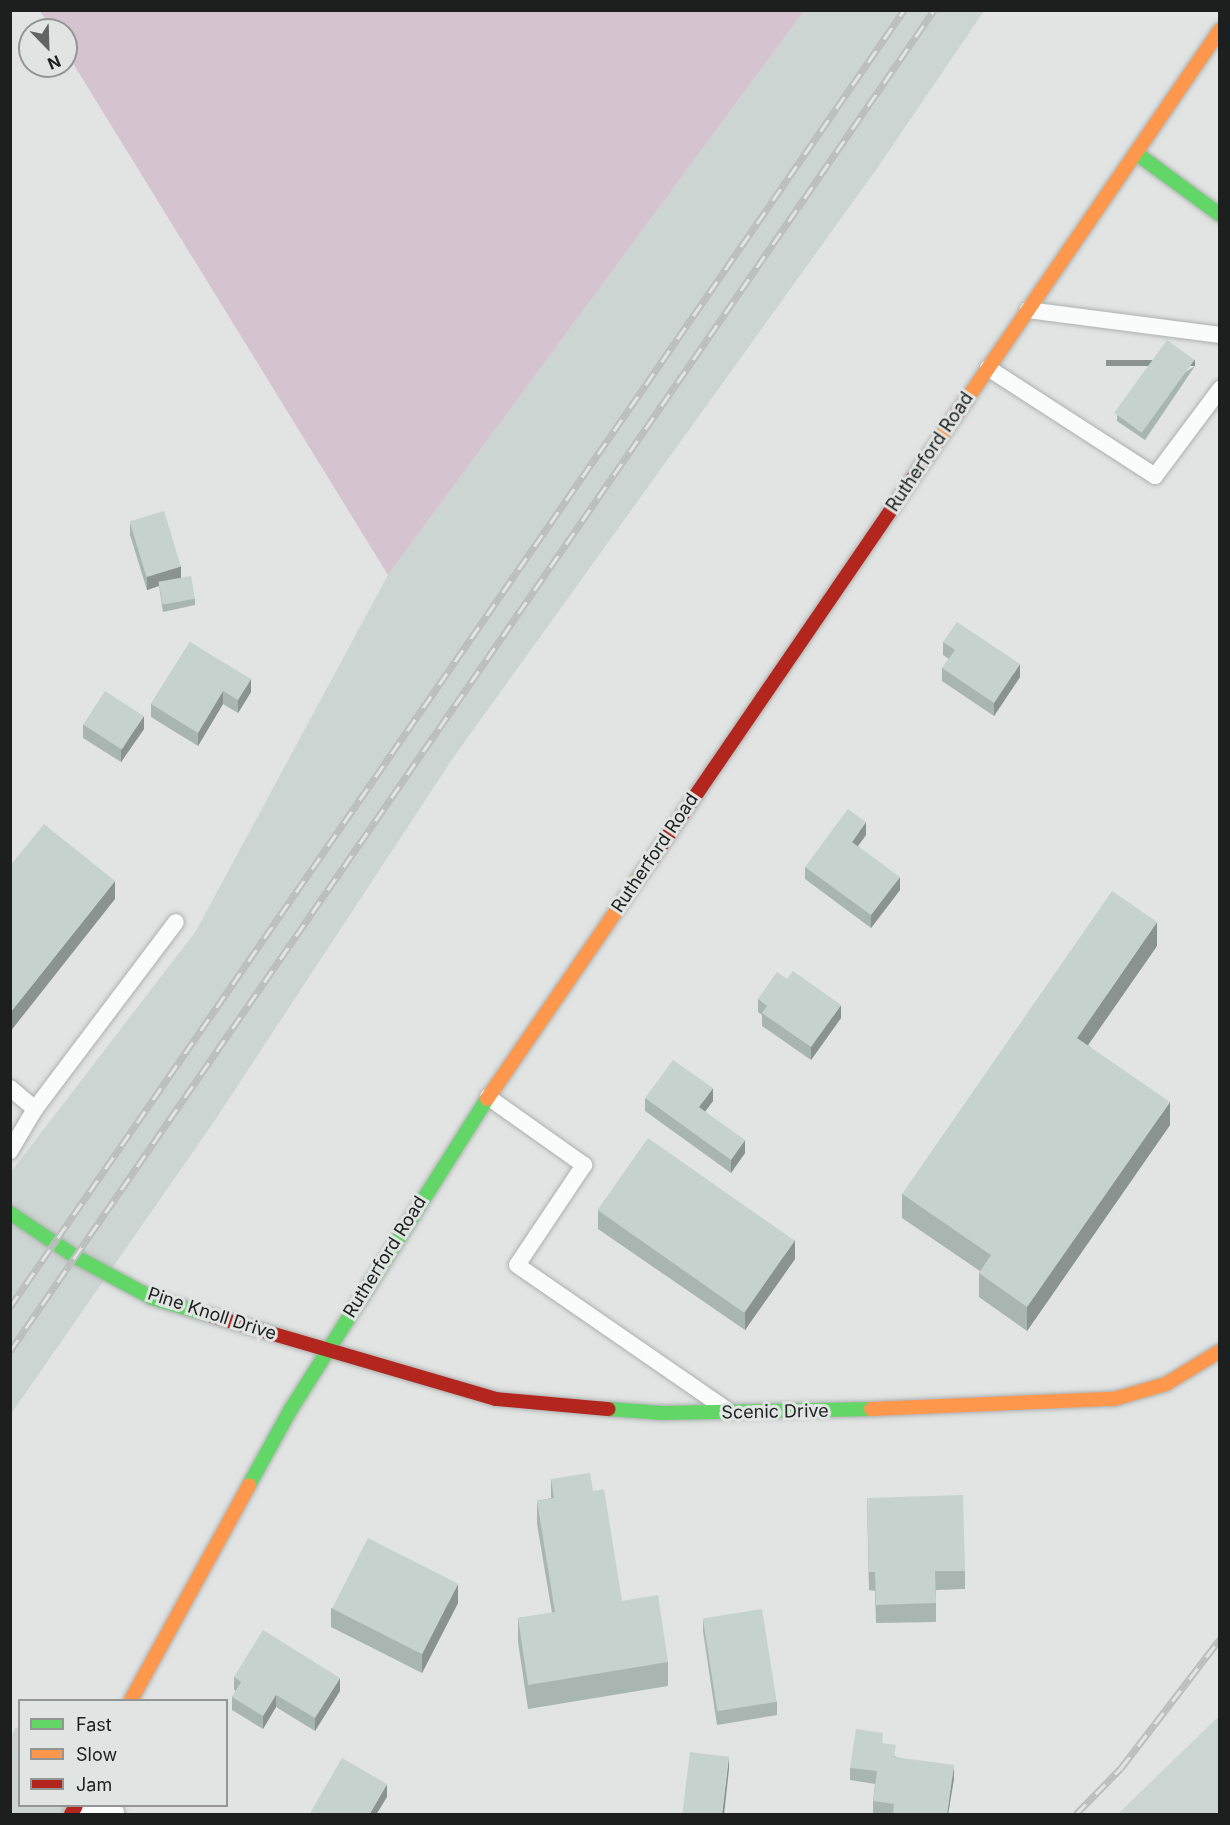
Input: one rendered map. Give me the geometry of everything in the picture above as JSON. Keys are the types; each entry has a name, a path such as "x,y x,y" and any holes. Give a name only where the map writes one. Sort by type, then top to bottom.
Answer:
{"street":[{"name":"Rutherford Road","path":"132,1699 326,1350 488,1097 1220,30"},
{"path":"1136,153 1220,215"},
{"name":"Pine Knoll Drive","path":"10,1214 76,1257 152,1298 326,1350"},
{"name":"Scenic Drive","path":"326,1350 496,1399 622,1413 732,1413 1114,1399 1166,1384 1220,1351"},
{"path":"92,1807 107,1815"}],"lane":[{"path":"1028,310 1220,335"},
{"path":"988,368 1155,476 1220,389"},
{"path":"10,1151 34,1109 176,922"},
{"path":"10,1088 34,1109"},
{"path":"488,1097 584,1165 517,1265 732,1413"}],"shaded area":[{"path":"40,11 804,11 388,575 78,71 78,18 44,18"},
{"path":"804,11 984,11 878,167 453,758 215,1120 11,1414 11,1172 196,931 388,575"},
{"path":"1219,1716 1219,1814 1118,1814"},
{"path":"16,1727 18,1728 18,1807 113,1807 123,1814 11,1814 10,1739"}],"building":[{"path":"1167,340 1195,360 1142,433 1114,413"},
{"path":"164,511 181,566 147,577 130,522"},
{"path":"191,576 195,599 162,604 159,582"},
{"path":"957,622 1020,664 994,703 942,668 955,650 943,642"},
{"path":"190,642 251,679 238,700 223,691 198,733 151,704"},
{"path":"105,691 144,716 122,750 83,725"},
{"path":"848,809 866,822 852,842 900,877 871,915 805,867"},
{"path":"44,824 115,881 10,1013 10,866"},
{"path":"1112,891 1157,922 1077,1038 1170,1102 1027,1307 979,1273 991,1255 902,1194"},
{"path":"793,971 841,1005 811,1047 762,1013 767,1006 758,999 777,972 787,979"},
{"path":"673,1060 713,1088 699,1107 745,1140 731,1160 645,1098"},
{"path":"648,1138 795,1241 744,1313 598,1210"},
{"path":"590,1473 593,1491 604,1489 622,1601 658,1595 668,1662 528,1685 518,1618 555,1612 537,1501 554,1498 551,1479"},
{"path":"963,1495 965,1571 935,1571 936,1603 876,1605 875,1572 869,1572 867,1498"},
{"path":"368,1538 458,1584 422,1654 332,1608"},
{"path":"762,1609 777,1702 717,1711 703,1618"},
{"path":"263,1630 340,1678 315,1718 276,1695 263,1716 232,1697 241,1682 234,1677"},
{"path":"856,1729 883,1733 882,1743 896,1745 894,1757 954,1765 947,1815 916,1813 916,1815 893,1815 894,1804 873,1801 877,1771 850,1768"},
{"path":"690,1752 729,1757 722,1814 682,1814"},
{"path":"342,1758 387,1784 369,1815 309,1815"}],"railway":[{"path":"10,1307 904,10"},
{"path":"10,1351 934,10"},
{"path":"1076,1814 1121,1768 1220,1639"}],"traffic: fast":[{"path":"1136,153 1220,215"},
{"path":"249,1485 291,1409 487,1099"},
{"path":"10,1213 76,1257 152,1298 212,1316"},
{"path":"609,1409 662,1413 871,1409"}],"traffic: slow":[{"path":"930,453 1220,30"},
{"path":"487,1099 650,862"},
{"path":"871,1409 1114,1399 1166,1384 1220,1351"},
{"path":"132,1699 249,1485"}],"traffic: jam":[{"path":"650,862 930,453"},
{"path":"212,1316 496,1399 609,1409"},
{"path":"71,1814 75,1807"}]}
